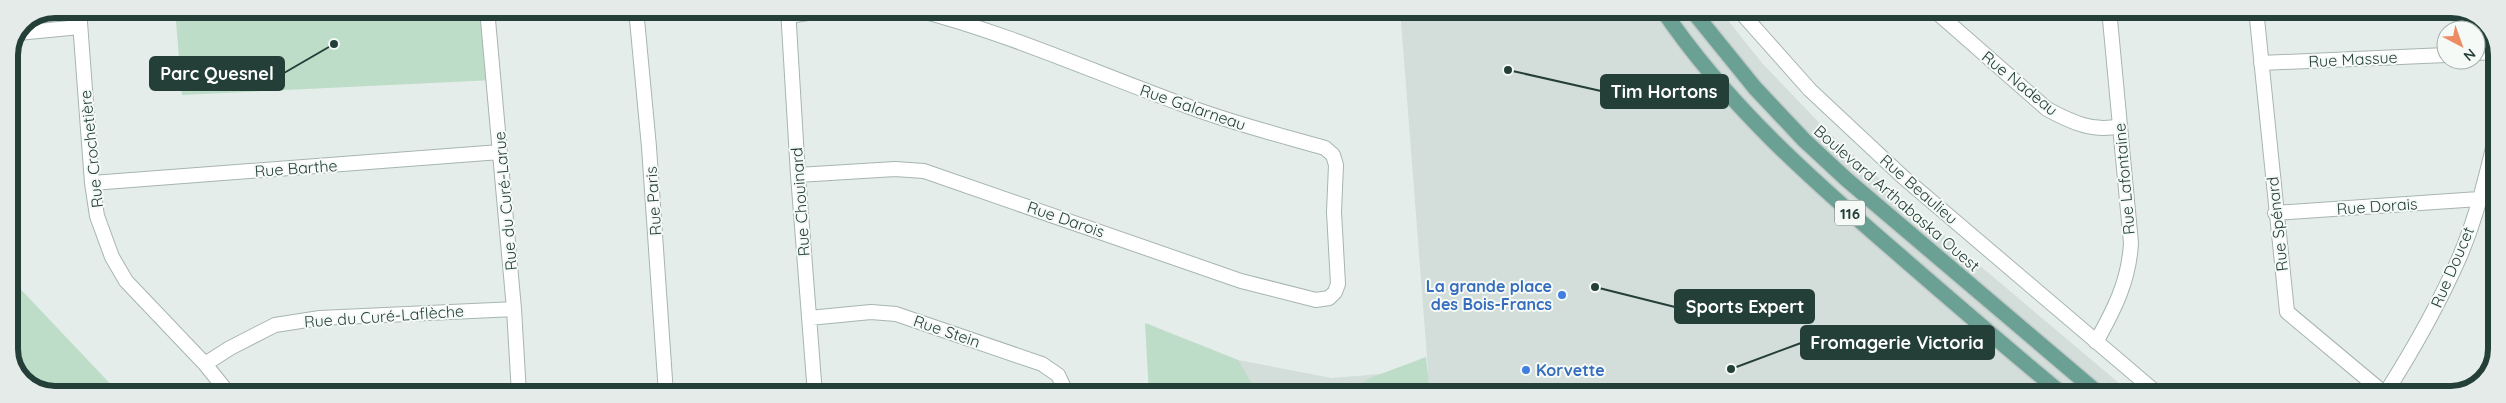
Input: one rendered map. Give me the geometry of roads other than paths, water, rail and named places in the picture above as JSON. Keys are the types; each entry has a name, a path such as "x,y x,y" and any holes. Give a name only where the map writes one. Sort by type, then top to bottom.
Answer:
{"main road":[{"name":"116","path":"1669,18 1723,86 1761,129 1811,179 2052,386"},
{"name":"Boulevard Arthabaska Ouest","path":"1698,18 1755,88 1846,179 2089,386"}],"street":[{"name":"Rue Crochetière","path":"80,18 92,183 102,233 112,257 126,281 205,364 222,385"},
{"name":"Rue du Curé-Larue","path":"488,18 519,385"},
{"name":"Rue Paris","path":"637,18 649,147 665,385"},
{"name":"Rue Chouinard","path":"789,18 798,175 814,385"},
{"name":"Rue Galarneau","path":"951,18 1188,107 1262,131 1325,148 1333,155 1336,165 1334,212 1338,284 1335,292 1329,298"},
{"name":"Rue Beaulieu","path":"1746,18 1810,90 1903,177 2148,386"},
{"name":"Rue Nadeau","path":"1943,18 2047,109 2068,121 2092,127 2111,128 2119,126"},
{"name":"Rue Lafontaine","path":"2096,342 2117,303 2130,262 2110,18"},
{"name":"Rue Spénard","path":"2257,18 2275,213 2287,312 2375,386"},
{"path":"25,32 80,27"},
{"name":"Rue Massue","path":"2260,63 2436,55"},
{"name":"Rue Barthe","path":"92,183 500,152"},
{"name":"Rue Doucet","path":"2390,386 2427,325 2460,256 2488,165"},
{"name":"Rue Darois","path":"798,175 895,170 924,171 1241,281 1316,300 1329,298"},
{"name":"Rue Dorais","path":"2275,213 2479,199"},
{"name":"Rue du Curé-Laflèche","path":"205,364 230,348 275,325 320,318 514,308"},
{"name":"Rue Stein","path":"809,318 872,312 896,314 1042,364 1058,375 1064,385"}],"place":[{"name":"Parc Quesnel","path":"334,44"},
{"name":"Tim Hortons","path":"1508,70"},
{"name":"Sports Expert","path":"1595,287"},
{"name":"La grande place des Bois-Francs","path":"1562,295"},
{"name":"Fromagerie Victoria","path":"1731,369"},
{"name":"Korvette","path":"1526,370"}]}
